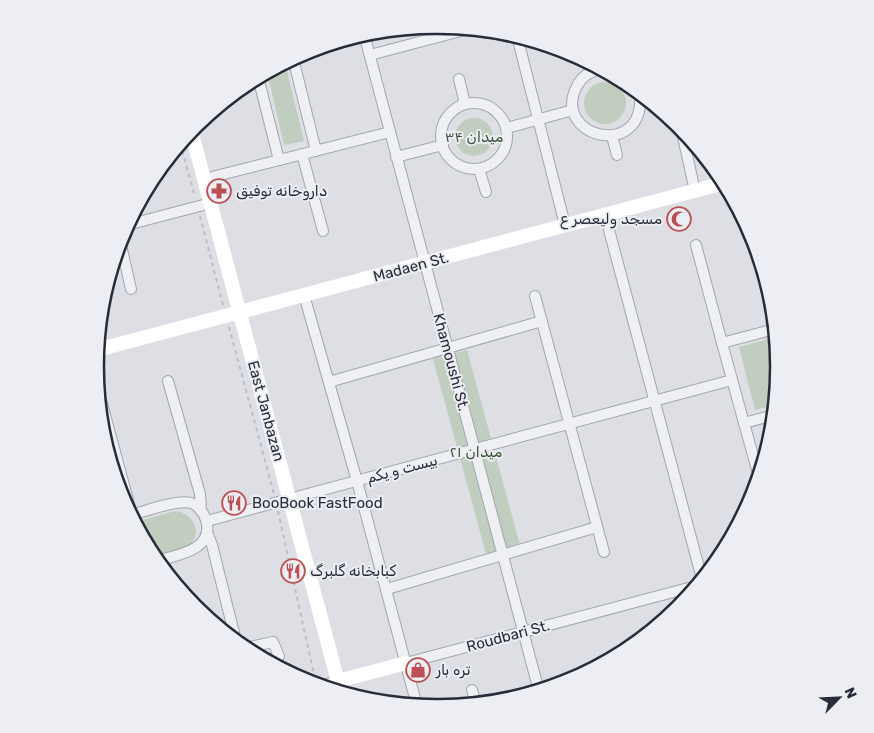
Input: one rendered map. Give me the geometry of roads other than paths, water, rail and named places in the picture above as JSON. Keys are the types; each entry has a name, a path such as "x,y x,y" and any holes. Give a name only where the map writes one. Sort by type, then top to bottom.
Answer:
{"main road":[{"name":"East Janbazan","path":"194,140 204,179 204,205 240,312 339,685"},
{"name":"Madaen St.","path":"105,348 716,185"},
{"name":"Roudbari St.","path":"343,686 406,663"}],"street":[{"path":"370,55 449,34"},
{"name":"Khamoushi St.","path":"366,41 537,684"},
{"path":"520,44 565,225"},
{"path":"295,66 316,151"},
{"path":"590,71 586,74 574,91 574,110 584,128 592,133 612,136 623,132 632,125 638,116 641,104"},
{"path":"459,79 465,104"},
{"path":"260,85 279,160"},
{"path":"476,103 486,105 503,118 507,128 505,150 499,159 479,169 461,166 453,161 443,145 443,125 452,112 465,104 476,103"},
{"path":"507,128 574,110"},
{"path":"204,179 390,132"},
{"path":"612,136 617,155"},
{"path":"396,157 443,145"},
{"path":"685,145 695,190"},
{"path":"302,154 323,231"},
{"path":"479,169 486,192"},
{"path":"138,222 204,205"},
{"path":"605,215 700,571"},
{"path":"696,245 755,464"},
{"path":"121,262 131,289"},
{"path":"304,295 387,589 415,699"},
{"path":"535,296 604,552"},
{"path":"329,382 542,321"},
{"path":"722,343 768,331"},
{"name":"بیست و یکم","path":"207,521 732,380"},
{"path":"168,381 200,494 201,511"},
{"path":"744,423 766,417"},
{"path":"139,513 182,502 193,504 201,511 207,521 202,544 195,550 165,559"},
{"path":"387,589 597,527"},
{"path":"206,532 212,545 233,629"},
{"name":"Roudbari St.","path":"406,663 684,589"},
{"path":"256,646 273,642 275,657"},
{"path":"472,690 474,697"}],"place":[{"name":"داروخانه توفیق","path":"219,191"},
{"name":"مسجد ولیعصر ع","path":"679,219"},
{"name":"BooBook FastFood","path":"234,503"},
{"name":"کبابخانه گلبرگ","path":"293,571"},
{"name":"تره بار","path":"418,670"}],"park label":[{"name":"میدان ۳۴","path":"474,137"},
{"name":"میدان ۲۱","path":"476,452"}]}
